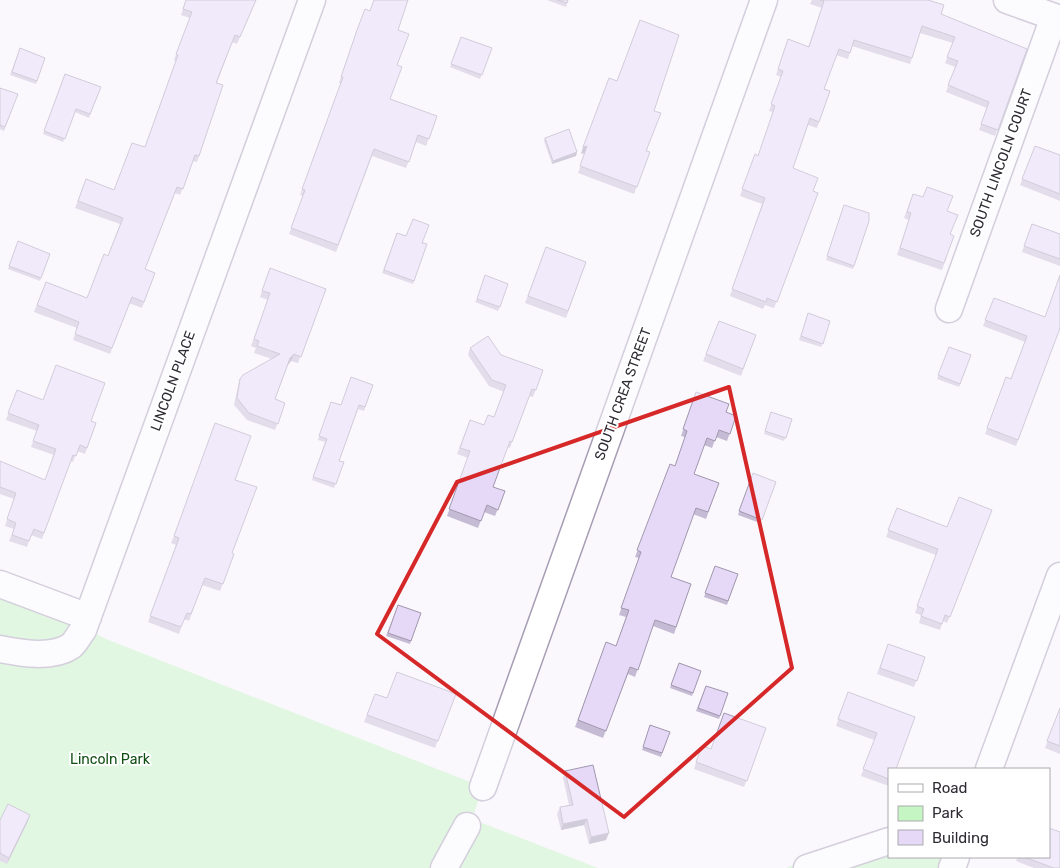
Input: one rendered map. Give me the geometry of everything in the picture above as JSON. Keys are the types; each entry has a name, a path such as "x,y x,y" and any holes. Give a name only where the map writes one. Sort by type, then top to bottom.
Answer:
{"street":[{"name":"LINCOLN PLACE","path":"0,649 18,653 52,653 71,646 83,630 312,0"},
{"name":"SOUTH CREA STREET","path":"483,787 764,0"},
{"path":"1007,0 1057,18"},
{"name":"SOUTH LINCOLN COURT","path":"949,309 1057,18"},
{"path":"989,768 1060,576"},
{"path":"0,584 88,617"},
{"path":"444,868 467,826"},
{"path":"807,868 888,841"}],"highlighted area":[{"path":"729,387 792,668 624,817 377,634 457,482"}],"green space":[{"name":"Lincoln Park","path":"0,594 74,622 106,639 483,787 472,819 598,868 0,868"},
{"path":"888,826 888,858 942,858 938,868 786,868"}],"building":[{"path":"186,0 256,0 240,37 235,35 216,83 223,85 199,156 195,155 183,189 177,187 145,269 155,273 144,302 132,297 112,348 75,334 79,322 37,305 46,282 87,298 104,254 108,256 123,218 78,201 86,179 114,190 132,143 145,147 192,12 183,9"},
{"path":"374,0 408,0 398,30 409,34 397,65 402,67 390,99 437,116 429,139 418,135 409,162 374,149 338,245 291,228 305,190 302,189 343,77 341,77 357,30 365,9 370,11"},
{"path":"557,0 568,0 567,3"},
{"path":"820,0 928,0 944,5 941,14 1027,49 998,130 981,124 989,102 948,85 958,61 947,57 955,37 922,26 912,58 854,40 850,53 839,49 824,89 830,91 819,122 810,118 793,168 818,178 813,191 818,193 777,302 767,298 766,302 732,289 765,198 742,189 755,154 758,156 775,106 771,104 783,71 778,69 788,39 809,47 824,1"},
{"path":"640,20 679,35 654,111 661,113 646,151 650,152 637,187 580,166 587,146 583,147 609,78 617,81"},
{"path":"461,37 492,48 482,75 451,64"},
{"path":"20,48 45,58 37,81 12,72"},
{"path":"65,74 101,87 90,114 76,109 65,139 44,131"},
{"path":"0,88 18,94 5,127 0,125"},
{"path":"569,129 577,152 553,161 545,138"},
{"path":"1035,146 1060,155 1060,194 1022,179"},
{"path":"927,187 953,196 947,211 958,215 950,234 954,236 944,263 900,248 911,213 907,212 913,194 923,197"},
{"path":"844,205 869,213 869,221 854,266 827,256"},
{"path":"413,219 429,225 422,243 427,244 414,281 384,270 397,233 406,236"},
{"path":"1032,224 1060,234 1060,259 1024,246"},
{"path":"18,241 50,254 41,278 9,266"},
{"path":"546,247 586,262 568,311 528,296"},
{"path":"270,268 326,289 301,357 294,354 290,358 275,399 285,403 278,424 249,413 237,398 240,379 243,375 280,354 257,346 259,341 254,339 270,293 262,291"},
{"path":"485,275 508,284 500,307 477,299"},
{"path":"1060,275 1060,328 1018,440 987,428 1006,377 1011,379 1027,336 985,320 994,298 1045,317"},
{"path":"808,313 830,321 823,344 801,336"},
{"path":"719,321 756,335 743,369 706,354"},
{"path":"488,336 501,355 543,370 536,390 532,389 493,487 505,491 498,510 487,505 481,521 449,509 470,451 460,448 470,420 484,425 488,415 494,417 506,385 492,380 470,348"},
{"path":"949,347 971,355 960,384 938,375"},
{"path":"56,365 105,383 91,421 96,423 87,448 80,445 76,456 73,455 44,533 34,529 29,541 12,535 16,523 7,519 16,493 0,487 0,461 45,480 56,449 33,441 39,425 8,413 17,390 43,400"},
{"path":"351,377 373,385 365,407 359,405 339,461 344,462 336,484 313,477 327,439 319,436 331,402 341,405"},
{"path":"696,392 729,404 726,412 736,416 730,434 719,430 715,441 707,438 694,474 719,483 708,512 696,508 671,577 691,584 676,627 655,620 638,670 630,667 606,731 578,720 606,642 616,646 629,610 621,608 641,552 637,550 670,464 675,466 687,431 683,429"},
{"path":"771,412 792,419 786,438 765,431"},
{"path":"215,423 251,436 235,480 257,487 232,553 234,554 223,584 205,578 191,614 187,613 181,627 150,616 179,538 174,536"},
{"path":"753,473 776,482 762,520 739,511"},
{"path":"959,497 992,510 950,617 945,615 942,624 921,616 924,609 917,606 938,549 888,530 897,508 947,527"},
{"path":"715,566 738,574 728,601 705,593"},
{"path":"398,605 421,613 411,641 388,633"},
{"path":"888,644 925,657 917,681 880,668"},
{"path":"679,663 701,671 693,693 671,685"},
{"path":"397,672 456,694 438,741 367,715 375,694 387,698"},
{"path":"706,686 728,693 720,716 698,708"},
{"path":"848,692 915,717 896,768 888,768 888,779 863,769 877,733 838,719"},
{"path":"1060,708 1060,746 1047,741"},
{"path":"724,713 766,728 747,781 696,762 702,746 711,749"},
{"path":"650,725 670,732 662,753 643,747"},
{"path":"593,765 609,833 591,837 587,819 563,824 560,807 573,805 565,771"},
{"path":"8,804 30,815 9,858 0,853 0,820"},
{"path":"1050,828 1060,832 1060,868 1054,868 1027,858 1050,858"}]}
